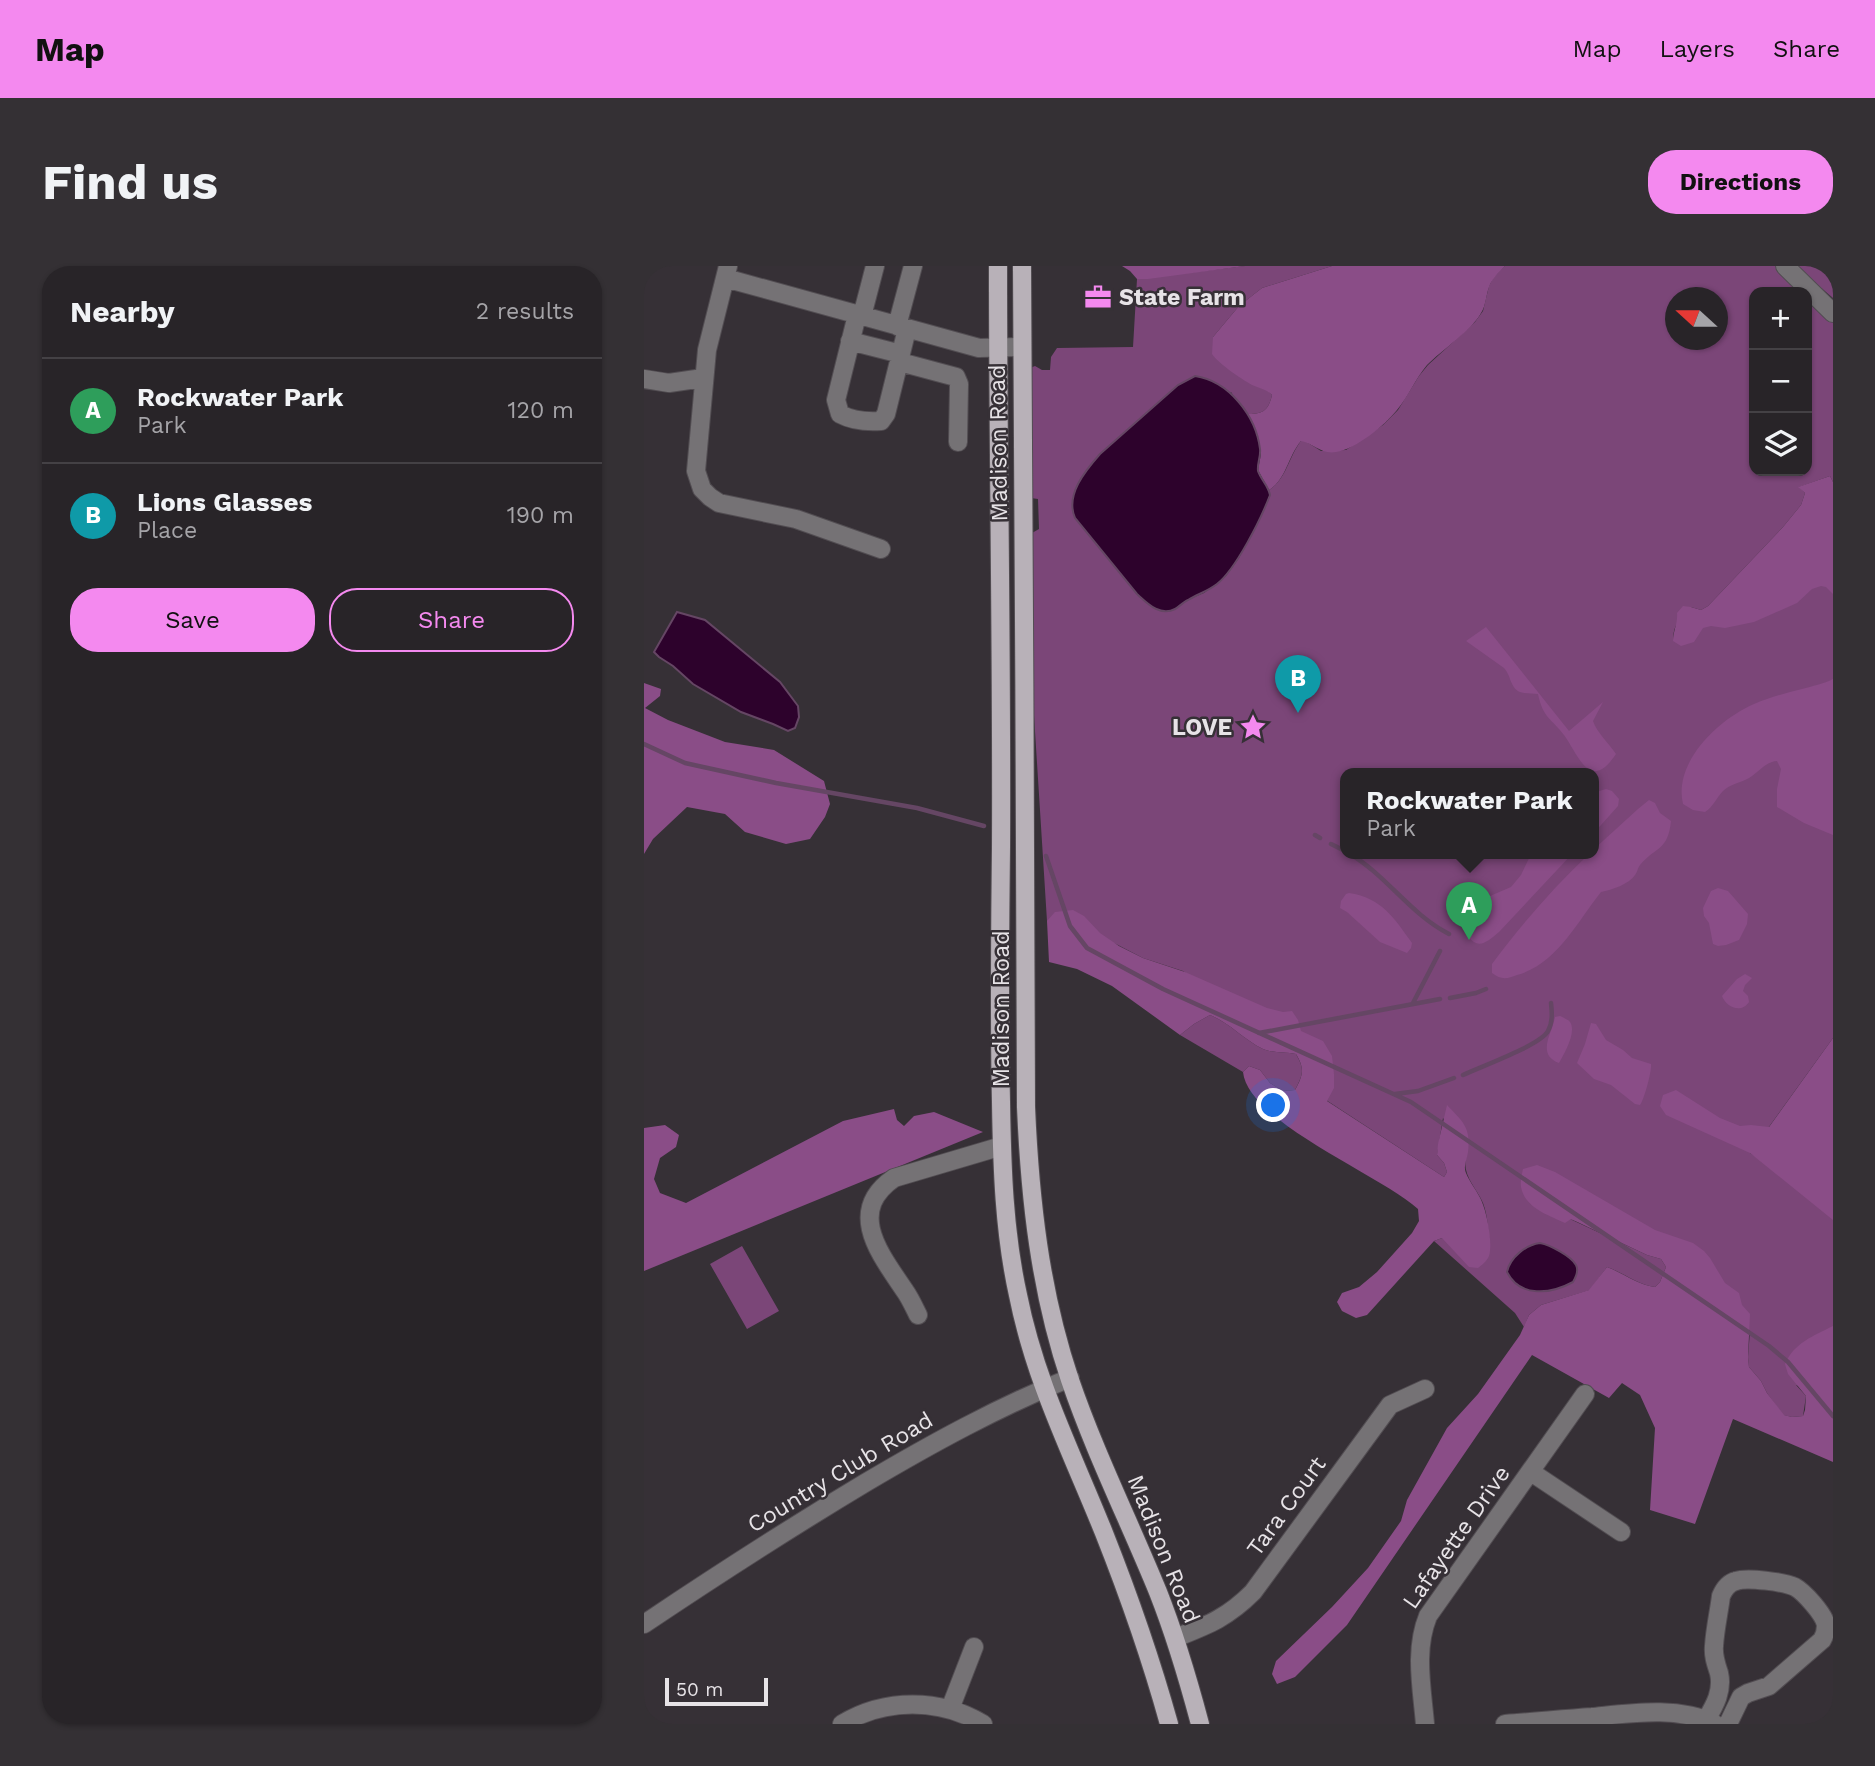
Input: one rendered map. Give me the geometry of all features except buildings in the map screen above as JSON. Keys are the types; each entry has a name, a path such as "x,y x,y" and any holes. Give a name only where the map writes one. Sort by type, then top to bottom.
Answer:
{"main road":[{"name":"Madison Road","path":"998,266 1000,1046 1002,1146 1008,1236 1017,1294 1044,1389 1126,1592 1150,1658 1169,1724"},
{"name":"Madison Road","path":"1023,266 1021,346 1026,1107 1035,1230 1055,1331 1070,1378 1175,1638 1200,1724"}],"street":[{"path":"876,266 850,341 836,400 840,414 849,419 866,422 881,421 886,414 901,358 902,327 913,266"},
{"path":"1785,266 1833,313"},
{"path":"881,550 796,519 725,505 702,489 696,471 707,350 727,272 860,315 979,348 1021,346"},
{"path":"850,341 956,377 959,384 958,442"},
{"path":"644,379 669,383 704,378"},
{"path":"918,1315 907,1293 888,1268 871,1232 869,1219 876,1194 894,1178 1002,1146"},
{"name":"Country Club Road","path":"644,1624 806,1519 905,1460 968,1425 1070,1378"},
{"name":"Tara Court","path":"1175,1638 1220,1619 1237,1608 1253,1592 1390,1405 1425,1389"},
{"name":"Lafayette Drive","path":"1425,1724 1419,1650 1428,1616 1585,1394"},
{"path":"1531,1472 1621,1532"},
{"path":"1505,1724 1640,1718 1675,1713 1711,1722 1720,1682 1713,1648 1724,1590 1731,1583 1746,1579 1789,1585 1804,1594 1824,1619 1825,1634 1822,1640 1769,1686 1741,1697 1728,1724"},
{"path":"950,1709 974,1647"},
{"path":"1720,1682 1748,1693"},
{"path":"842,1724 857,1715 884,1707 929,1705 950,1709 983,1724"}],"shaded area":[{"path":"1122,266 1245,266 1137,279"},
{"path":"1245,266 1332,266 1262,288 1239,306 1213,337 1272,395 1266,408 1260,412 1246,414 1231,392 1075,518 1137,594 1187,600 1204,593 1226,576 1239,558 1268,501 1269,490 1283,474 1301,441 1321,451 1346,450 1383,425 1398,410 1428,365 1475,322 1483,311 1493,278 1505,266 1776,266 1798,287 1749,287 1749,476 1812,476 1812,301 1833,321 1833,482 1830,476 1799,487 1805,493 1801,505 1783,527 1708,606 1701,610 1691,607 1687,611 1676,625 1673,640 1833,503 1833,1038 1750,1153 1833,1207 1833,1396 1796,1385 1806,1396 1803,1416 1783,1415 1749,1367 1750,1331 1681,1255 1570,1219 1661,1259 1666,1267 1660,1282 1655,1287 1649,1286 1607,1267 1590,1290 1541,1305 1529,1315 1524,1327 1515,1313 1434,1241 1442,1238 1490,1243 1485,1208 1466,1168 1467,1155 1443,1118 1437,1155 1447,1172 1444,1177 1326,1100 1334,1074 1183,971 1143,958 1116,944 1047,921 1031,668 1032,533 1039,529 1038,499 1031,498 1030,368 1035,366 1050,370 1051,357 1057,348 1133,347 1137,279"},
{"path":"1332,266 1505,266 1490,284 1484,307 1477,320 1427,365 1401,405 1385,423 1361,442 1336,452 1326,452 1301,441 1283,474 1269,490 1258,470 1261,454 1253,426 1246,414 1264,411 1272,395 1242,379 1215,358 1212,354 1213,337 1239,306 1262,288"},
{"path":"1797,266 1833,266 1833,298 1799,269"},
{"path":"1195,376 1219,385 1239,402 1247,413 1260,449 1258,471 1270,495 1247,543 1224,577 1175,609 1164,611 1154,608 1137,594 1075,518 1073,501 1078,484 1100,454 1178,385"},
{"path":"1830,476 1833,482 1833,594 1821,586 1812,589 1797,603 1754,622 1725,628 1703,628 1694,642 1681,646 1673,641 1677,613 1683,606 1701,610 1708,606 1801,505 1805,493 1798,487"},
{"path":"677,612 705,620 780,682 798,706 799,717 795,728 788,731 741,712 693,684 659,657 654,652"},
{"path":"1486,627 1569,731 1603,702 1593,721 1616,754 1599,770 1586,767 1545,713 1538,694 1517,690 1504,668 1466,641"},
{"path":"1833,679 1833,835 1804,823 1777,807 1781,769 1777,761 1726,789 1705,812 1693,810 1683,804 1682,788 1692,758 1702,744 1727,720 1740,711 1778,695"},
{"path":"644,683 661,689 660,696 645,708 725,742 774,750 824,781 830,804 825,817 810,839 786,844 745,832 725,814 687,807 653,839 644,854"},
{"path":"1599,791 1612,791 1619,799 1618,806 1599,827"},
{"path":"1649,800 1671,821 1664,843 1640,865 1629,881 1601,892 1565,941 1544,962 1510,977 1501,978 1492,973 1492,964 1550,893 1584,859 1599,859 1599,845"},
{"path":"1529,859 1567,859 1499,932 1486,942 1474,942 1466,933 1473,918 1490,896 1511,887"},
{"path":"1718,888 1728,891 1748,914 1747,924 1739,940 1718,946 1713,944 1703,908 1711,891"},
{"path":"1349,893 1370,899 1386,910 1412,943 1407,953 1380,942 1340,908 1341,901"},
{"path":"1073,910 1084,916 1100,933 1143,958 1185,972 1267,1008 1292,1011 1301,1031 1323,1041 1332,1056 1334,1088 1327,1101 1444,1177 1447,1172 1437,1155 1447,1105 1467,1131 1469,1144 1465,1170 1486,1214 1490,1250 1486,1261 1478,1268 1469,1267 1442,1238 1434,1241 1367,1315 1356,1318 1342,1311 1337,1302 1342,1293 1359,1287 1377,1272 1412,1233 1419,1221 1418,1209 1400,1195 1291,1128 1267,1110 1250,1091 1243,1072 1249,1066 1260,1070 1270,1083 1283,1091 1295,1090 1302,1072 1296,1054 1263,1049 1210,1015 1180,1035 1112,986 1077,969 1049,962 1047,921 1055,912"},
{"path":"1745,974 1752,978 1743,991 1749,1002 1742,1008 1734,1008 1722,996"},
{"path":"1210,1015 1263,1049 1296,1054 1302,1072 1295,1090 1283,1091 1270,1083 1260,1070 1249,1066 1243,1072 1180,1035"},
{"path":"1560,1016 1570,1022 1572,1031 1559,1063 1548,1054 1547,1043 1555,1017"},
{"path":"1591,1023 1596,1024 1606,1040 1632,1058 1651,1064 1640,1105 1611,1085 1594,1079 1577,1063"},
{"path":"1833,1038 1833,1220 1750,1153 1666,1115 1660,1106 1663,1095 1676,1090 1720,1118 1740,1126 1769,1127"},
{"path":"894,1109 897,1120 904,1126 914,1116 934,1112 983,1132 644,1271 644,1128 665,1125 679,1135 676,1147 660,1158 654,1179 660,1193 686,1203 843,1121"},
{"path":"1537,1165 1555,1172 1655,1230 1693,1243 1704,1251 1725,1283 1739,1293 1742,1305 1750,1314 1749,1367 1784,1415 1803,1416 1806,1396 1788,1374 1785,1364 1793,1351 1805,1341 1833,1326 1833,1462 1733,1419 1695,1524 1650,1510 1655,1428 1640,1395 1622,1383 1609,1398 1532,1355 1347,1625 1295,1677 1277,1684 1272,1674 1276,1661 1368,1568 1401,1521 1407,1500 1447,1428 1478,1394 1520,1335 1529,1315 1541,1305 1589,1290 1607,1267 1649,1286 1655,1287 1660,1282 1666,1267 1661,1259 1571,1219 1565,1223 1532,1206 1523,1194 1521,1180 1523,1169"},
{"path":"1540,1243 1560,1251 1576,1265 1573,1282 1555,1289 1537,1291 1528,1290 1513,1280 1507,1272 1511,1261 1524,1249"},
{"path":"742,1246 779,1311 747,1329 710,1264"}],"waterway":[{"path":"644,744 685,763 776,783 917,808 984,826"},
{"path":"1315,835 1320,838"},
{"path":"1331,844 1340,848"},
{"path":"1046,856 1070,926 1087,948 1163,989 1411,1102 1769,1346 1788,1362 1833,1416"},
{"path":"1357,859 1422,916 1449,934"},
{"path":"1413,1003 1440,951"},
{"path":"1450,998 1486,989"},
{"path":"1259,1033 1440,999"},
{"path":"1463,1075 1523,1049 1543,1037 1551,1024 1551,1003"},
{"path":"1395,1094 1418,1091 1454,1078"}],"place":[{"name":"State Farm","path":"1098,297"},
{"name":"Lions Glasses","path":"1298,713"},
{"name":"LOVE","path":"1253,727"},
{"name":"Rockwater Park","path":"1469,940"}]}
